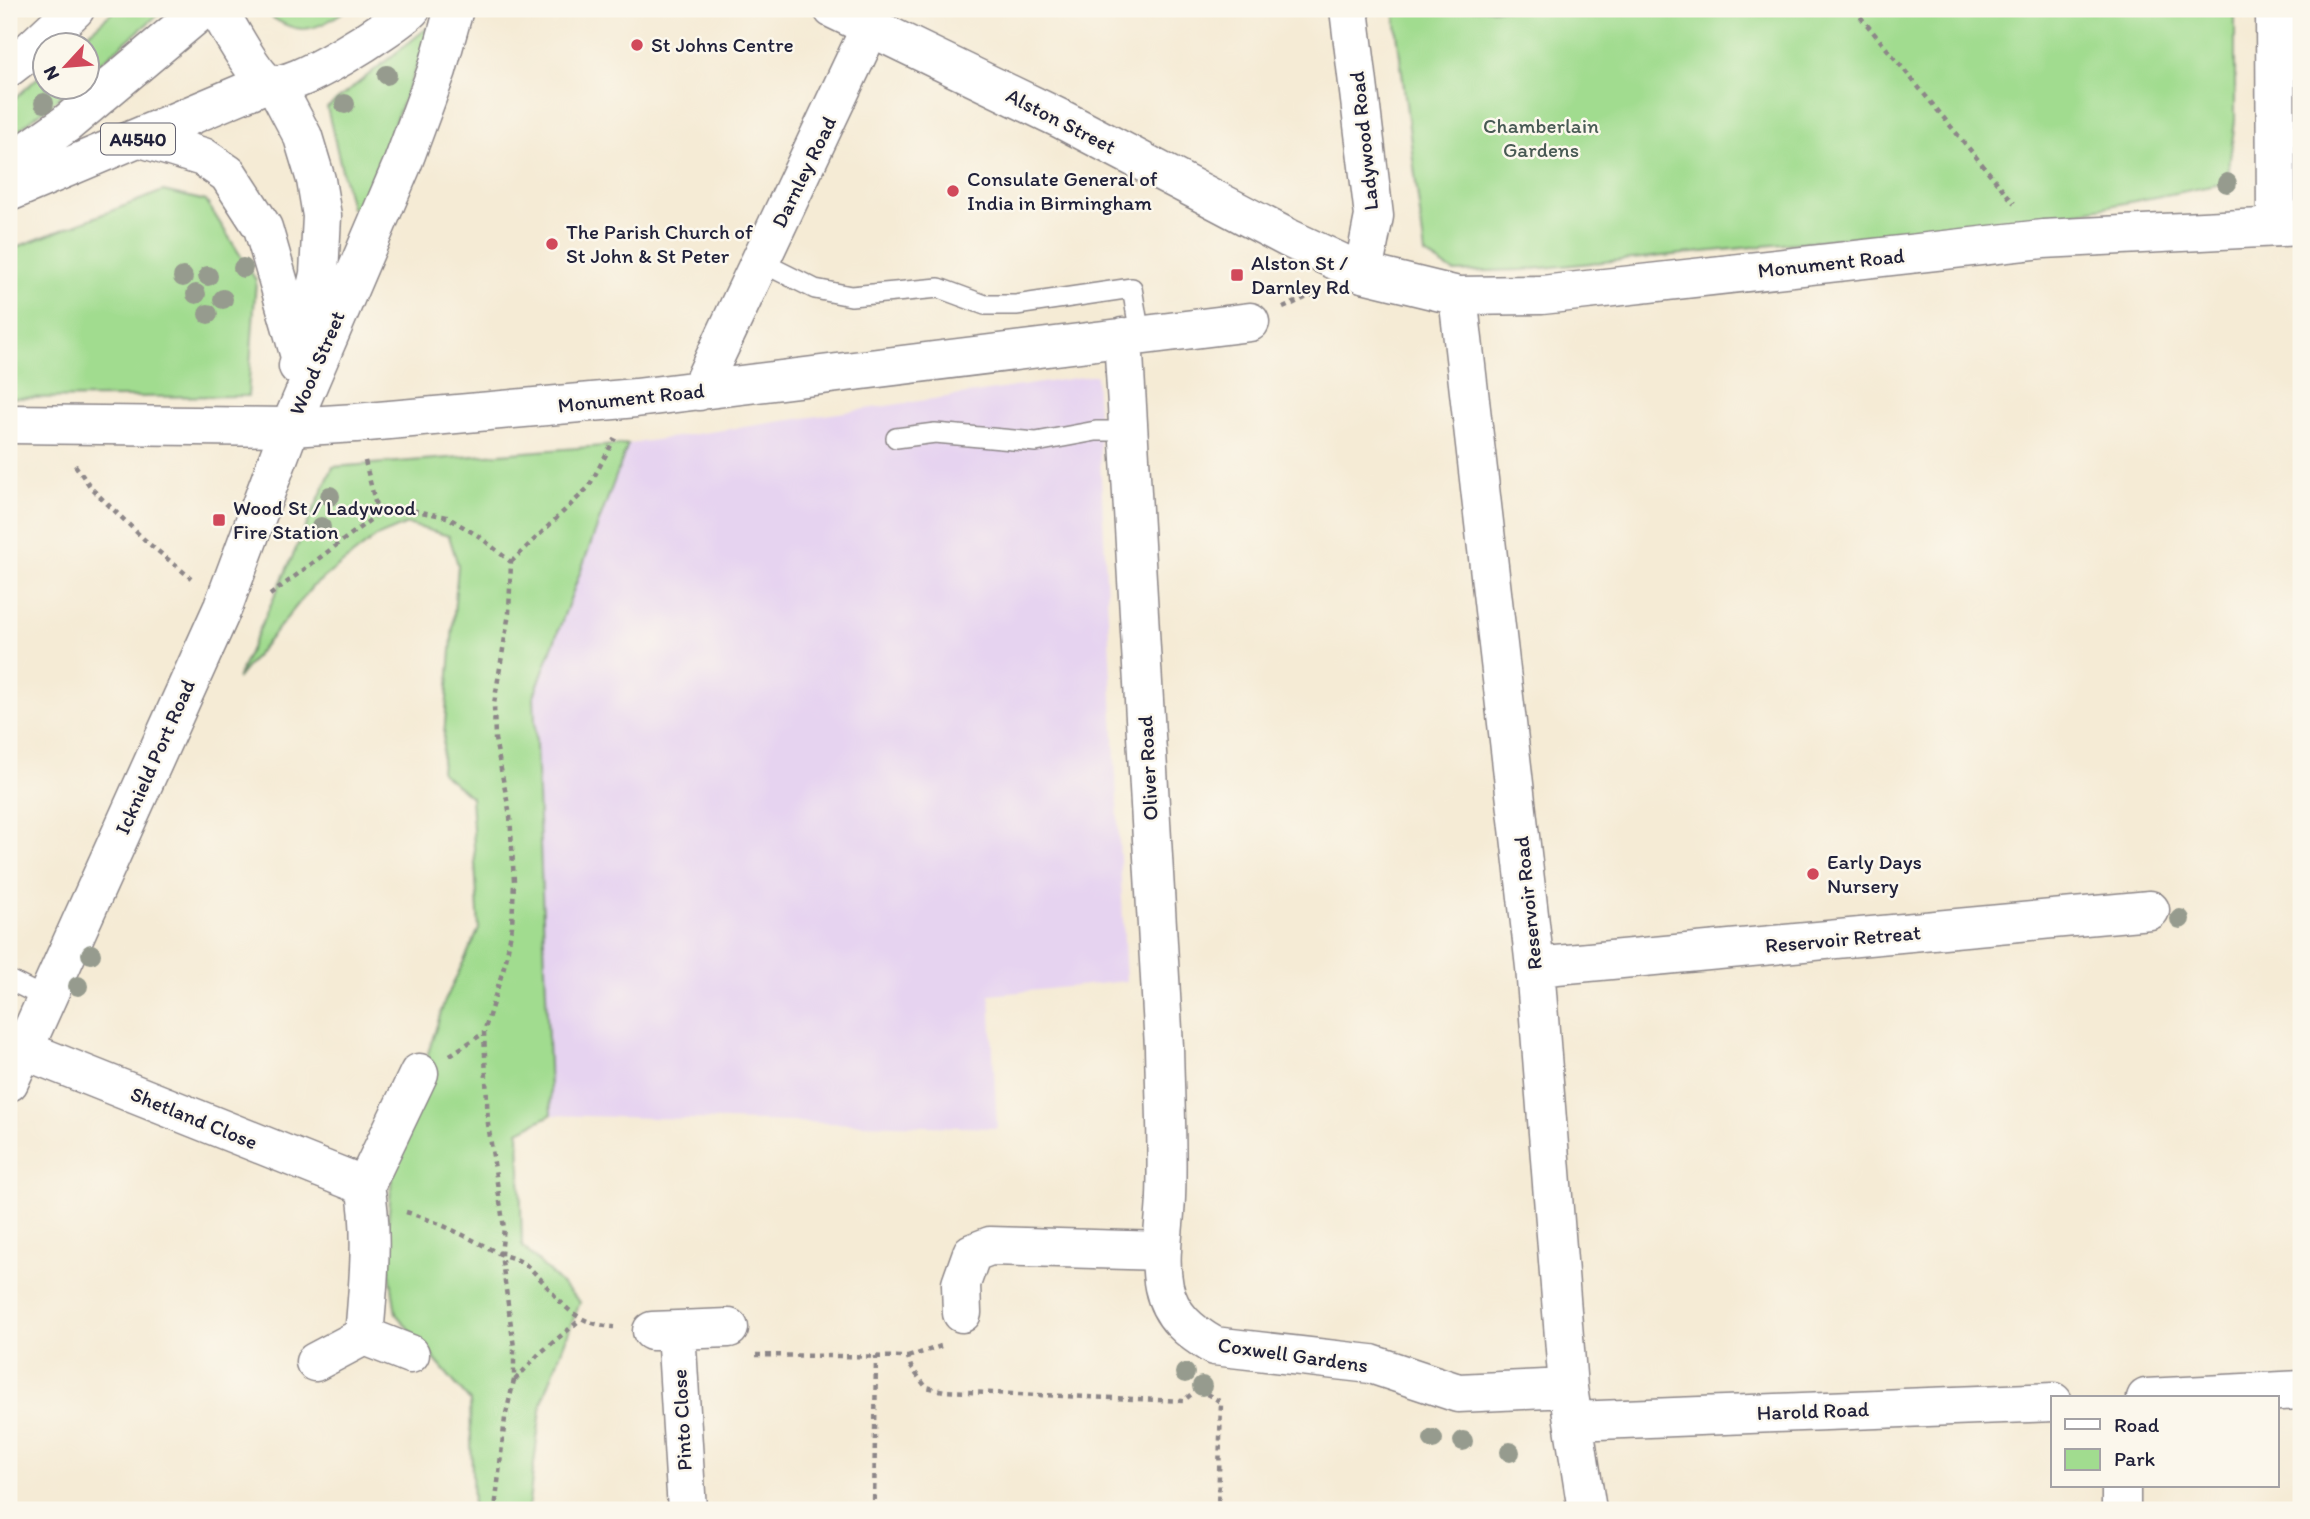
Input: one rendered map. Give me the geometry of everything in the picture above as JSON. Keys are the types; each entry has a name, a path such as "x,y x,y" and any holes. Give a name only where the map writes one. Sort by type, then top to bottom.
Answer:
{"main road":[{"path":"9,67 75,9"},
{"name":"A4540","path":"9,164 66,124 203,9"},
{"name":"Wood Street","path":"218,9 239,45 271,84 303,137 316,180 322,216 319,274 299,355 290,427"},
{"path":"271,84 304,77 357,48 411,9"},
{"name":"Wood Street","path":"290,427 402,165 438,70 454,9"},
{"name":"Alston Street","path":"833,9 1063,120 1363,273"},
{"name":"Ladywood Road","path":"1349,9 1374,216 1363,273"},
{"path":"2275,9 2289,226"},
{"name":"Darnley Road","path":"699,391 870,28"},
{"name":"A4540","path":"9,192 271,84"},
{"path":"141,138 203,157 228,174 263,228 299,355"},
{"name":"Monument Road","path":"1363,273 1458,296 1542,295 2043,239 2289,226"},
{"name":"Reservoir Road","path":"1458,296 1535,967 1571,1404 1587,1510"},
{"name":"Monument Road","path":"9,424 290,427 355,423 699,391 1250,322"},
{"name":"Oliver Road","path":"1132,336 1128,431 1164,1047 1166,1198"},
{"name":"Icknield Port Road","path":"16,1066 222,607 290,427"},
{"name":"Reservoir Retreat","path":"1535,967 2150,910"},
{"name":"Shetland Close","path":"16,1066 367,1196"},
{"path":"364,1336 367,1296 367,1196 419,1073"},
{"name":"Coxwell Gardens","path":"1166,1198 1161,1251 1164,1288 1175,1316 1194,1334 1214,1346 1371,1364 1458,1393 1571,1404"},
{"path":"962,1313 961,1284 972,1253 990,1246 1161,1251"},
{"path":"663,1331 737,1341"},
{"name":"Pinto Close","path":"663,1331 687,1510"},
{"path":"315,1362 364,1336 410,1354"},
{"path":"2185,1396 2301,1390"},
{"name":"Harold Road","path":"1571,1404 2051,1402"},
{"path":"2121,1488 2121,1510"}],"lane":[{"path":"761,262 815,289 851,296 939,288 985,305 1016,305 1132,288 1132,336"},
{"path":"896,438 936,433 1037,442 1096,431 1128,431"},
{"path":"9,981 47,999"}],"path":[{"path":"1854,9 2043,239"},
{"path":"1250,322 1363,273"},
{"path":"495,1510 505,1418 514,1380 514,1347 501,1254 504,1228 488,1124 484,1032 506,960 512,926 514,881 510,815 495,739 494,704 509,613 511,562 588,488 636,398"},
{"path":"355,423 378,514"},
{"path":"73,462 92,489 148,543 190,576 198,595 253,620 262,601 378,514 411,510 447,517 481,537 511,562"},
{"path":"367,1196 393,1208 434,1220 523,1263 580,1320 599,1326 663,1331"},
{"path":"514,1380 539,1354 580,1320"},
{"path":"737,1341 908,1357 911,1367 926,1387 944,1391 1183,1401 1198,1390 1214,1346"},
{"path":"874,1510 876,1356"},
{"path":"1198,1390 1221,1402 1218,1510"}],"shaded area":[{"path":"1096,375 1126,981 990,995 997,1128 551,1115 534,696 628,444"}],"green space":[{"path":"116,9 165,9 102,61 102,32 90,32"},
{"path":"261,9 347,9 323,24 303,29 283,24"},
{"name":"Chamberlain Gardens","path":"1394,9 2235,9 2235,120 2227,183 2048,218 1522,270 1454,272 1425,254"},
{"path":"427,28 431,32 360,208 351,208 327,108"},
{"path":"32,83 32,102 54,102 9,138 9,104"},
{"path":"163,191 206,201 256,280 248,396 9,398 9,250"},
{"path":"628,444 534,696 551,1115 519,1131 522,1246 580,1302 542,1402 528,1510 473,1510 470,1401 396,1314 386,1246 393,1163 444,1003 479,929 471,797 441,772 458,565 449,536 407,524 376,537 312,587 237,679 333,467"}],"place":[{"name":"St Johns Centre","path":"637,45"},
{"name":"Consulate General of India in Birmingham","path":"953,191"},
{"name":"The Parish Church of St John & St Peter","path":"552,244"},
{"name":"Alston St / Darnley Rd","path":"1237,275"},
{"name":"Wood St / Ladywood Fire Station","path":"219,520"},
{"name":"Early Days Nursery","path":"1813,874"}]}
